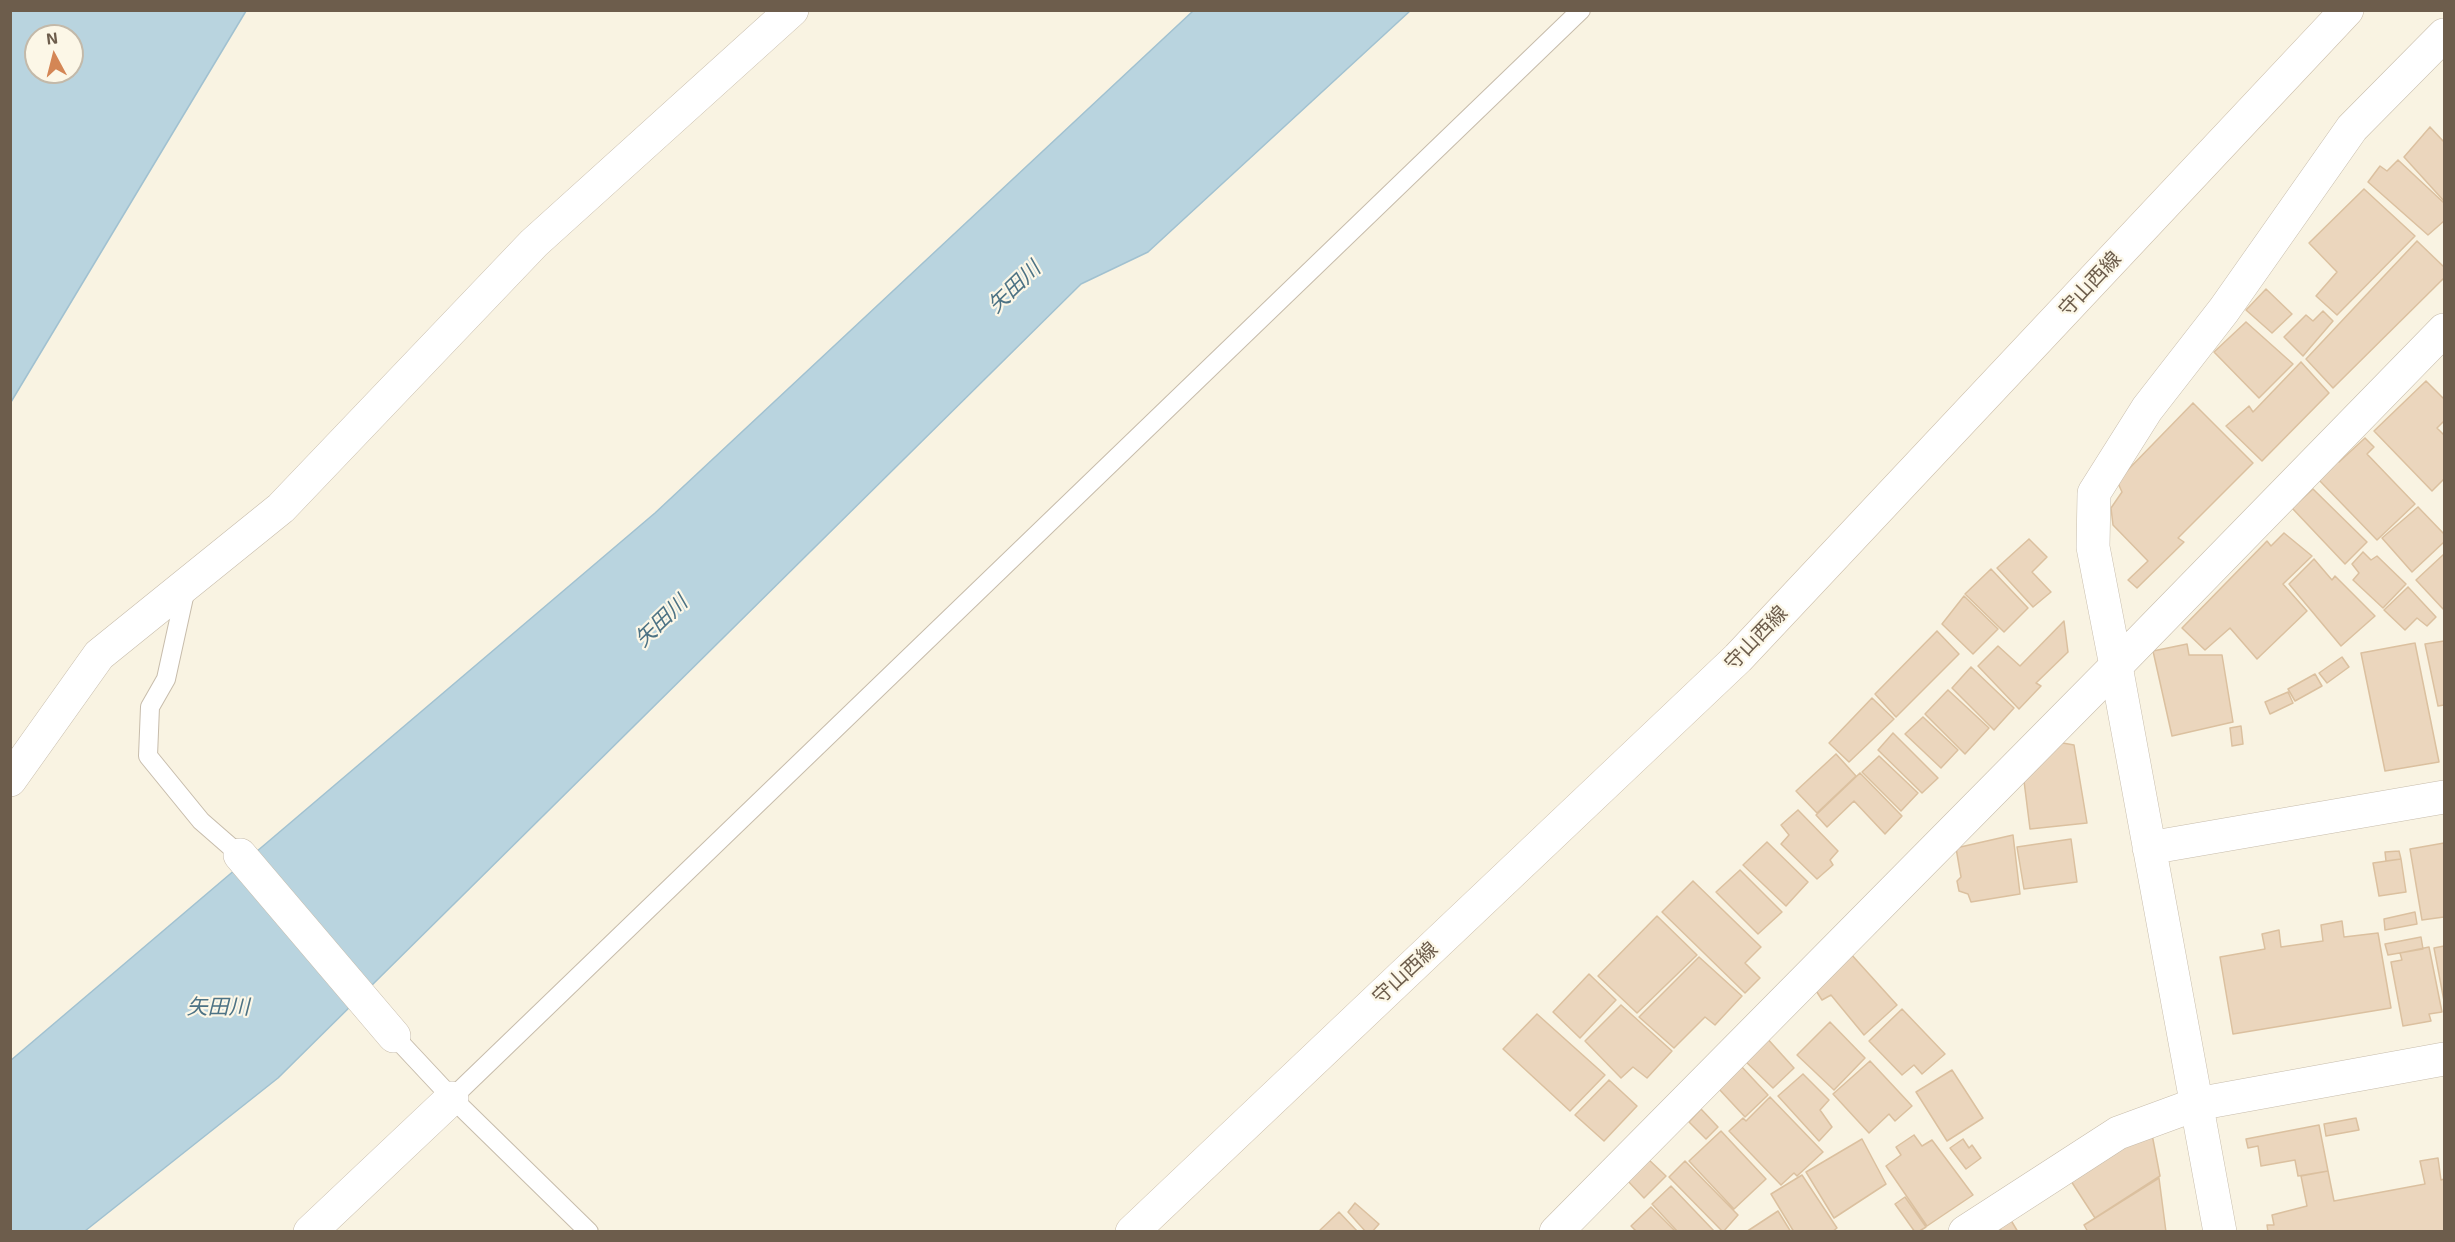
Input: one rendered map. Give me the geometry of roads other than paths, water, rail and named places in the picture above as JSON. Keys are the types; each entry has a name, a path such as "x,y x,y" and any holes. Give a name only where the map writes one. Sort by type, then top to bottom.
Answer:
{"street":[{"path":"10,780 99,655 281,508 534,243 792,10"},
{"name":"守山西線","path":"1132,1232 1738,658 2347,10"},
{"path":"2220,1232 2093,547 2094,493 2147,409 2224,310 2352,129 2445,35"},
{"path":"1556,1232 2445,330"},
{"path":"2150,848 2445,797"},
{"path":"240,855 394,1036"},
{"path":"1965,1232 2118,1133 2197,1104 2445,1059"},
{"path":"310,1232 452,1098"}],"lane":[{"path":"452,1098 1581,10"},
{"path":"187,585 166,679 150,707 148,756 201,821 240,855"},
{"path":"394,1036 452,1098 589,1232"}],"water":[{"path":"10,11 246,11 11,402"},
{"name":"矢田川","path":"1193,11 1410,11 1148,252 1081,284 278,1078 85,1231 11,1231 10,1061 655,513"}]}
